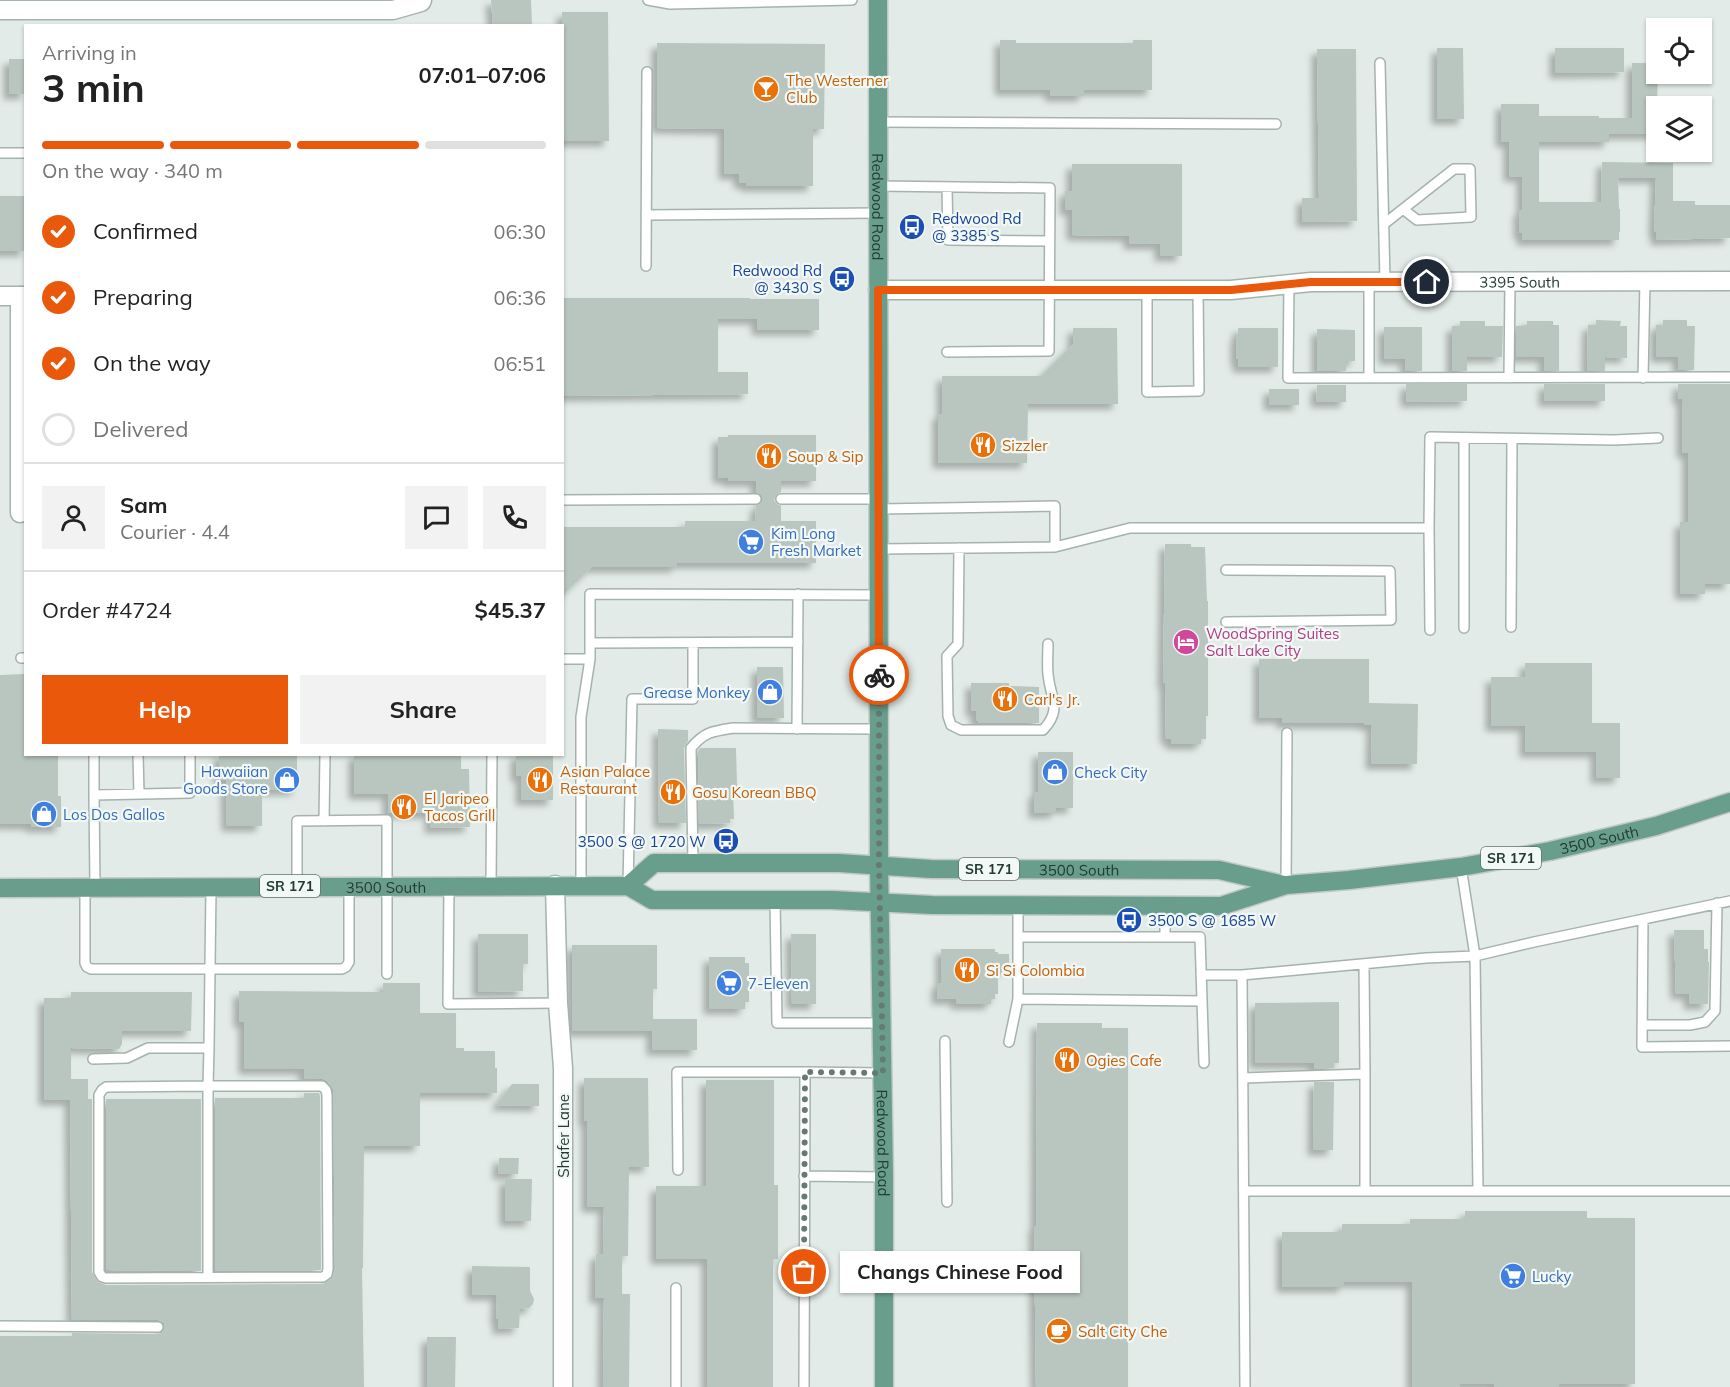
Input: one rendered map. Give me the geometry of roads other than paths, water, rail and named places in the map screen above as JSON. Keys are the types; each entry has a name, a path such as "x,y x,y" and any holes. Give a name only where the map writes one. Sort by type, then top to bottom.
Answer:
{"main road":[{"name":"Redwood Road","path":"878,0 879,865 884,1176 884,1387"},
{"name":"3500 South","path":"0,888 581,885 628,886 652,900 775,900 932,905 1221,906 1286,885 1461,867 1550,851 1656,826 1730,802"},
{"name":"3500 South","path":"628,886 654,863 790,862 942,869 1220,870 1286,885"}],"street":[{"path":"0,10 393,10 422,1"},
{"name":"3395 South","path":"878,290 1231,290 1311,282 1730,281"},
{"path":"0,296 23,296 20,513"},
{"name":"Shafer Lane","path":"555,885 558,1003 563,1068 563,1387"}],"lane":[{"path":"648,0 670,4 852,0"},
{"path":"1369,378 1384,224 1380,63"},
{"path":"646,266 647,72"},
{"path":"878,123 1276,124"},
{"path":"0,153 24,153"},
{"path":"1384,224 1402,209 1454,169 1470,169 1470,217 1417,220 1402,209"},
{"path":"878,186 1050,188 1049,351 947,352"},
{"path":"947,187 948,240 1049,241"},
{"path":"646,215 878,213"},
{"path":"1643,378 1645,281"},
{"path":"1509,378 1510,282"},
{"path":"1289,284 1288,378 1730,377"},
{"path":"1147,290 1147,392 1199,391 1198,290"},
{"path":"1430,630 1430,437 1561,440 1658,438"},
{"path":"1464,438 1464,628"},
{"path":"1511,627 1512,439"},
{"path":"564,500 756,499"},
{"path":"781,499 879,504 1055,506 1055,547"},
{"path":"879,549 1055,547 1130,528 1429,528"},
{"path":"959,548 958,644 947,656 948,716 951,725 961,730 1043,729 1051,721 1055,711 1048,675 1048,644"},
{"path":"1226,570 1390,571 1391,620 1226,622"},
{"path":"581,885 581,717 590,659 590,594 879,595"},
{"path":"797,729 798,594"},
{"path":"590,643 798,642"},
{"path":"628,886 632,699 693,699 693,643"},
{"path":"564,659 590,659"},
{"path":"693,863 691,748 699,739 711,731 733,728 879,729"},
{"path":"1286,885 1287,733"},
{"path":"94,756 85,963 87,967 91,969 342,969 349,962 349,886"},
{"path":"138,756 139,794"},
{"path":"94,795 190,793 190,756"},
{"path":"324,821 325,756"},
{"path":"491,886 492,756"},
{"path":"297,886 297,821 387,820 387,974"},
{"path":"1461,867 1475,956 1478,1191"},
{"path":"449,886 448,1004 558,1003"},
{"path":"208,1277 210,887"},
{"path":"775,900 777,1023 882,1023"},
{"path":"1201,975 1242,975 1475,956 1730,901"},
{"path":"1642,1025 1698,1024 1705,1022 1715,1011 1717,903"},
{"path":"1009,1042 1018,999 1018,905"},
{"path":"1165,906 1166,937"},
{"path":"1643,919 1642,1047 1730,1046"},
{"path":"1018,937 1200,937 1204,1063"},
{"path":"1364,964 1365,1191"},
{"path":"1242,975 1245,1387"},
{"path":"1018,999 1202,1001"},
{"path":"945,1041 947,1202"},
{"path":"93,1059 127,1058 148,1048 209,1048"},
{"path":"678,1170 677,1072 883,1073"},
{"path":"804,1387 805,1072"},
{"path":"1243,1078 1365,1074"},
{"path":"208,1086 322,1086 326,1090 328,1269 327,1274 323,1277 102,1277 99,1272 99,1095 106,1087 208,1086"},
{"path":"804,1176 884,1176"},
{"path":"1244,1191 1730,1191"},
{"path":"676,1288 676,1387"},
{"path":"0,1326 158,1327"}],"place":[{"name":"The Westerner Club","path":"766,89"},
{"name":"Redwood Rd @ 3385 S","path":"912,227"},
{"name":"Redwood Rd @ 3430 S","path":"842,279"},
{"name":"Sizzler","path":"983,445"},
{"name":"Soup & Sip","path":"769,456"},
{"name":"Kim Long Fresh Market","path":"751,542"},
{"name":"WoodSpring Suites Salt Lake City","path":"1186,642"},
{"name":"Grease Monkey","path":"770,692"},
{"name":"Carl's Jr.","path":"1005,699"},
{"name":"Check City","path":"1055,772"},
{"name":"Hawaiian Goods Store","path":"287,780"},
{"name":"Asian Palace Restaurant","path":"540,780"},
{"name":"Gosu Korean BBQ","path":"673,792"},
{"name":"El Jaripeo Tacos Grill","path":"404,807"},
{"name":"Los Dos Gallos","path":"44,814"},
{"name":"3500 S @ 1720 W","path":"726,841"},
{"name":"3500 S @ 1685 W","path":"1129,920"},
{"name":"Si Si Colombia","path":"967,970"},
{"name":"7-Eleven","path":"729,983"},
{"name":"Ogies Cafe","path":"1067,1060"},
{"name":"Changs Chinese Food","path":"804,1272"},
{"name":"Lucky","path":"1513,1276"},
{"name":"Salt City Che","path":"1059,1331"}]}
